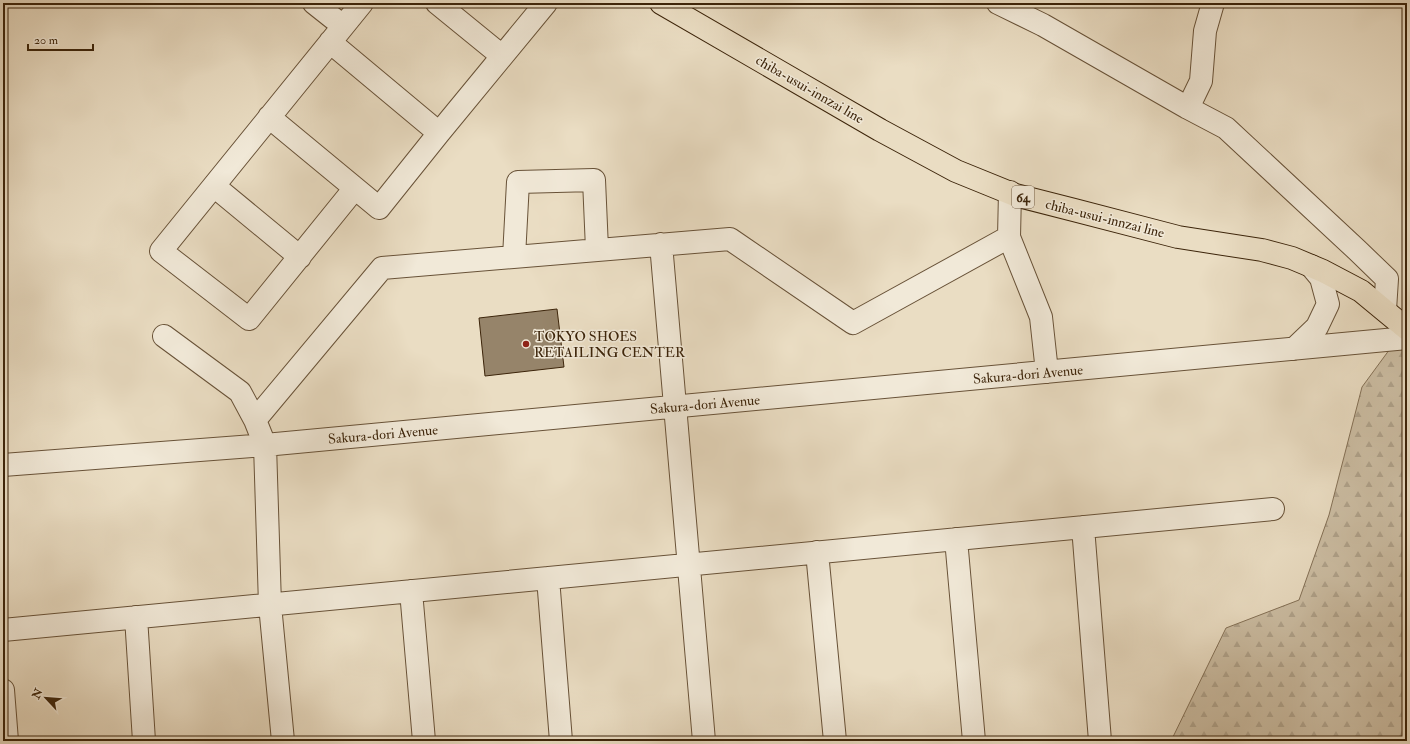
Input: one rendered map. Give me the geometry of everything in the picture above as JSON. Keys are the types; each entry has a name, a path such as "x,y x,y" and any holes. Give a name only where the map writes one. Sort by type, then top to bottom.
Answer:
{"main road":[{"name":"chiba-usui-innzai line","path":"661,3 880,130 949,167 1010,192 1178,237 1262,250 1292,258 1323,271 1361,291 1407,328"}],"street":[{"path":"314,3 337,34 439,133"},
{"path":"356,188 249,319 161,251 362,3"},
{"path":"437,3 502,56"},
{"path":"269,117 380,208 439,133 546,3"},
{"path":"998,3 1043,25 1188,108 1226,128 1387,279 1385,310"},
{"path":"1188,108 1201,81 1204,31 1213,3"},
{"path":"514,257 518,182 594,180 597,249"},
{"path":"214,186 300,256"},
{"path":"1010,192 1009,237 1041,317 1047,372"},
{"path":"255,420 382,268 730,239 853,323 1009,237"},
{"path":"661,244 704,741"},
{"path":"1294,349 1317,327 1328,304 1321,278 1311,266"},
{"path":"164,336 240,392 255,420 265,445 270,604 283,741"},
{"name":"Sakura-dori Avenue","path":"3,465 265,445 1407,338"},
{"path":"3,630 1273,509"},
{"path":"1083,527 1100,741"},
{"path":"956,539 974,741"},
{"path":"818,552 835,741"},
{"path":"548,578 561,741"},
{"path":"411,591 424,741"},
{"path":"136,617 144,741"},
{"path":"3,690 7,741"}],"green space":[{"path":"1395,342 1407,355 1407,741 1171,741 1226,628 1299,600 1329,515 1362,387"}],"building":[{"path":"557,309 564,367 485,376 479,318"}],"place":[{"name":"TOKYO SHOES RETAILING CENTER","path":"526,344"}]}
